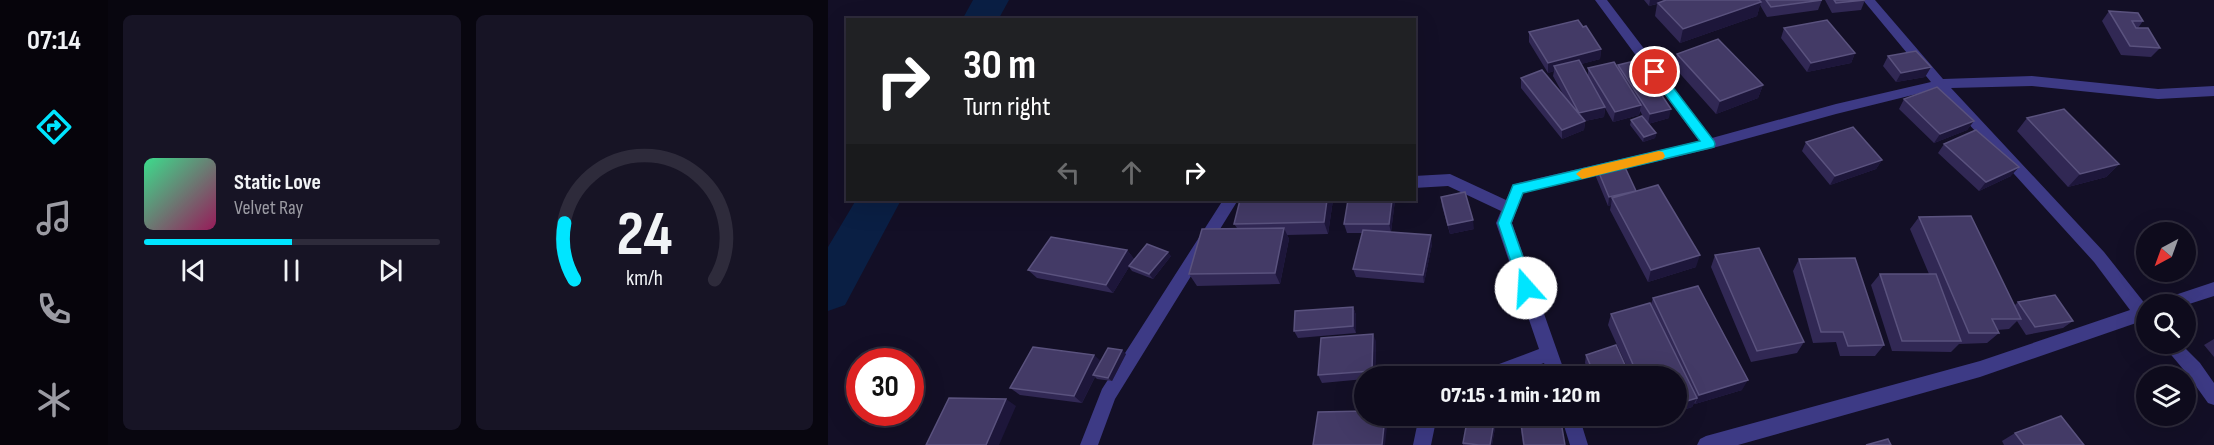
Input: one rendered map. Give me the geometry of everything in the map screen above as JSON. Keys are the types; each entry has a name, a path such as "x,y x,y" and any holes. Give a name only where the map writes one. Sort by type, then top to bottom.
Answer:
{"street":[{"path":"1602,0 1709,144"},
{"path":"1869,0 1940,84 2091,248 2136,303"},
{"path":"1554,366 1504,223 1518,189 1709,144 1940,84 2032,81 2158,94 2214,91"},
{"path":"1416,182 1450,180 1509,208"},
{"path":"1089,445 1108,395 1230,201"},
{"path":"2196,295 2214,289"},
{"path":"1706,445 1980,369 2136,317"},
{"path":"1515,366 1549,353"},
{"path":"2180,354 2194,369 2214,397"},
{"path":"1422,445 1426,426"},
{"path":"1573,426 1579,445"}],"building":[{"path":"1666,0 1759,0 1761,2 1683,29 1658,3"},
{"path":"1766,0 1822,0 1771,7"},
{"path":"1834,0 1865,0 1836,3"},
{"path":"2109,11 2138,13 2143,21 2132,21 2136,28 2148,28 2160,48 2130,46"},
{"path":"1578,20 1583,27 1586,26 1601,49 1548,63 1529,32"},
{"path":"1827,20 1855,53 1811,63 1784,28"},
{"path":"1718,39 1763,85 1720,101 1677,54"},
{"path":"1916,51 1931,67 1901,73 1888,56"},
{"path":"1579,60 1605,107 1579,113 1554,66"},
{"path":"1638,60 1671,109 1650,114 1618,65"},
{"path":"1614,62 1641,105 1615,112 1588,68"},
{"path":"1542,70 1585,121 1562,130 1521,78"},
{"path":"1937,87 1974,121 1940,134 1904,99"},
{"path":"2064,109 2119,164 2080,174 2027,118"},
{"path":"1642,116 1656,133 1644,137 1631,120"},
{"path":"1853,127 1882,160 1835,176 1806,142"},
{"path":"1976,130 2019,167 1986,182 1944,144"},
{"path":"1623,163 1636,191 1609,197 1597,168"},
{"path":"1658,185 1700,255 1651,270 1612,198"},
{"path":"1465,192 1473,220 1448,225 1441,197"},
{"path":"1240,201 1327,201 1324,222 1234,224"},
{"path":"1348,201 1392,201 1389,224 1344,224"},
{"path":"1971,216 2021,319 1992,319 1999,333 1969,333 1919,217"},
{"path":"1284,228 1275,273 1189,274 1202,229"},
{"path":"1363,230 1431,235 1423,275 1353,269"},
{"path":"1051,237 1127,250 1106,285 1028,270"},
{"path":"1147,244 1168,252 1149,274 1129,266"},
{"path":"1759,248 1804,342 1757,351 1715,255"},
{"path":"1855,258 1884,345 1848,346 1843,332 1821,332 1799,259"},
{"path":"1880,274 1936,274 1961,341 1902,341"},
{"path":"1698,286 1748,380 1699,395 1653,298"},
{"path":"2055,295 2073,321 2035,327 2018,302"},
{"path":"1650,303 1681,366 1634,366 1611,314"},
{"path":"1353,307 1353,326 1294,331 1295,311"},
{"path":"1373,334 1372,366 1354,366 1354,372 1318,375 1321,338"},
{"path":"1616,345 1625,366 1591,366 1586,355"},
{"path":"1033,347 1094,355 1074,396 1010,388"},
{"path":"1108,348 1122,350 1108,378 1093,375"},
{"path":"1687,378 1697,398 1687,401"},
{"path":"949,398 1006,399 986,445 926,445"},
{"path":"1354,411 1354,426 1384,426 1382,445 1313,445 1318,412"},
{"path":"2061,416 2084,445 2024,445 2015,433"},
{"path":"1466,426 1493,426 1490,445 1463,443"},
{"path":"1521,426 1562,426 1565,445 1524,445"},
{"path":"1888,439 1891,445 1866,445"}],"waterway":[{"path":"981,18 991,0"},
{"path":"828,290 878,201"}],"slow traffic":[{"path":"1582,174 1659,156"}],"route":[{"path":"1526,288 1504,223 1518,189 1709,144 1655,72"}]}
